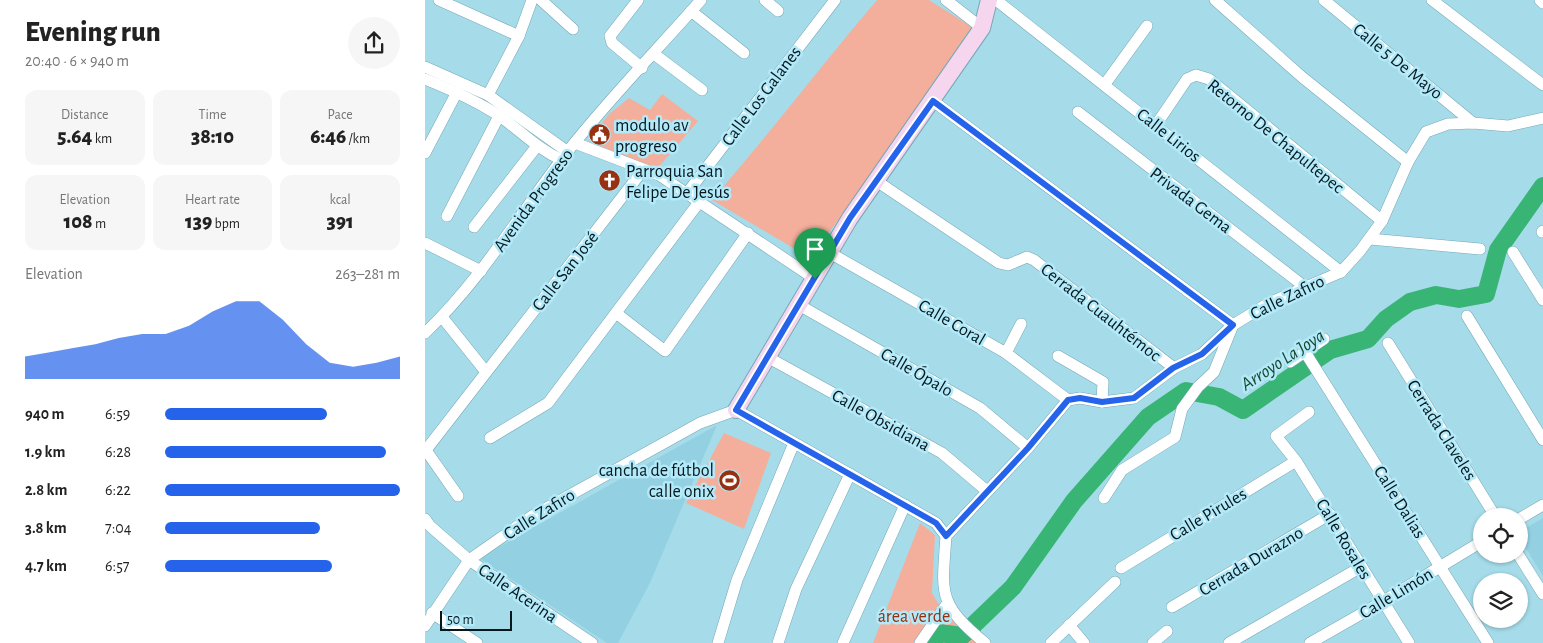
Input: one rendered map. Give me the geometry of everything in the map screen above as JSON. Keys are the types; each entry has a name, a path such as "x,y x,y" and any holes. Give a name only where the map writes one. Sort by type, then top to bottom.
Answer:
{"main road":[{"path":"736,410 875,180 933,101 982,28 989,0"}],"street":[{"path":"439,0 519,36"},
{"path":"488,95 519,36 532,0"},
{"path":"541,0 573,29"},
{"path":"638,0 610,36 613,43 642,68"},
{"name":"Avenida Progreso","path":"425,333 442,317 481,271 568,152 701,0"},
{"path":"765,0 778,11"},
{"name":"Calle Los Galanes","path":"688,192 835,0"},
{"path":"946,0 982,28"},
{"name":"Calle Lirios","path":"996,0 1105,84 1341,272"},
{"path":"1215,0 1302,77 1408,162"},
{"name":"Calle 5 De Mayo","path":"1324,0 1473,123"},
{"path":"1432,0 1543,86"},
{"path":"1540,0 1543,3"},
{"path":"691,11 744,53"},
{"path":"1105,84 1147,26"},
{"path":"654,54 701,90"},
{"path":"425,66 488,95 568,152"},
{"name":"Retorno De Chapultepec","path":"1156,125 1187,80 1196,75 1209,79 1382,221"},
{"path":"425,79 457,92 499,116 537,146 659,175 688,192 815,279"},
{"path":"425,153 457,92"},
{"path":"933,101 1233,325 1214,372 1198,387 1183,409 1175,438 1122,470 1104,498"},
{"name":"Privada Gema","path":"1077,112 1305,287"},
{"path":"447,216 499,116"},
{"name":"Calle Zafiro","path":"1068,400 1080,398 1102,402 1134,398 1173,368 1202,354 1233,325 1269,303 1341,272 1370,239 1382,221 1408,162 1426,132 1448,124 1473,123 1508,126 1543,118"},
{"path":"474,227 537,146"},
{"name":"Calle San José","path":"425,450 643,170"},
{"name":"Cerrada Cuauhtémoc","path":"875,180 999,263 1008,265 1027,258 1034,260 1173,368"},
{"path":"490,438 548,403 700,201"},
{"path":"615,314 665,350 748,233"},
{"path":"1370,239 1480,249"},
{"path":"425,243 481,271"},
{"path":"1513,252 1543,300"},
{"name":"Calle Coral","path":"830,253 1006,353 1068,400"},
{"name":"Calle Ópalo","path":"799,305 980,408 1028,448"},
{"path":"1467,316 1543,440"},
{"path":"442,317 486,372"},
{"path":"1006,353 1021,324"},
{"path":"1290,362 1308,357 1324,340"},
{"name":"Cerrada Claveles","path":"1388,343 1490,508"},
{"path":"1058,356 1103,382 1102,402"},
{"name":"Calle Dalias","path":"1308,357 1488,643"},
{"name":"Calle Obsidiana","path":"769,358 942,453 987,491"},
{"path":"984,642 961,621 947,604 943,586 946,536 1028,448 1068,400"},
{"path":"736,410 936,523 946,536"},
{"name":"Calle Zafiro","path":"427,621 469,560 532,516 700,423 736,410"},
{"name":"Calle Rosales","path":"1309,412 1276,436 1296,460 1409,643"},
{"path":"718,643 737,580 795,443"},
{"path":"425,450 458,496"},
{"name":"Calle Pirules","path":"1121,568 1296,460"},
{"path":"778,643 796,589 850,474"},
{"path":"843,643 905,505"},
{"path":"1528,514 1543,505"},
{"name":"Cerrada Durazno","path":"1172,607 1330,514"},
{"name":"Calle Acerina","path":"425,519 430,526 469,560 592,643"},
{"name":"Calle Limón","path":"1318,641 1473,547"},
{"path":"1524,563 1543,594"},
{"path":"1229,643 1361,567"},
{"path":"1051,643 1115,582"},
{"path":"920,643 947,604"},
{"path":"427,621 477,643"},
{"path":"1069,625 1084,643"},
{"path":"1153,643 1167,631"}],"shaded area":[{"path":"717,425 650,583 618,643 607,643 479,558"},
{"path":"1543,518 1543,576 1528,552 1528,527"}],"green space":[{"path":"877,0 929,0 972,27 857,195 810,258 712,200"},
{"path":"662,94 698,121 657,169 588,141 609,114 629,98 650,110"},
{"path":"724,433 771,453 744,529 686,503"},
{"name":"área verde","path":"920,523 935,535 932,593 942,610 976,643 873,643"}],"waterway":[{"name":"Arroyo La Joya","path":"932,643 939,633 962,636 1013,587 1074,501 1148,417 1186,391 1219,397 1243,410 1330,350 1368,339 1386,319 1410,302 1436,295 1459,299 1486,294 1498,250 1543,186"}],"place":[{"name":"modulo av progreso","path":"599,135"},
{"name":"Parroquia San Felipe De Jesús","path":"610,181"},
{"name":"cancha de fútbol calle onix","path":"730,480"}],"route":[{"path":"933,101 1233,325 1202,354 1173,368 1134,398 1102,402 1080,398 1068,400 1028,448 946,536 936,523 736,410 815,279 850,218 875,180 933,101"}]}
